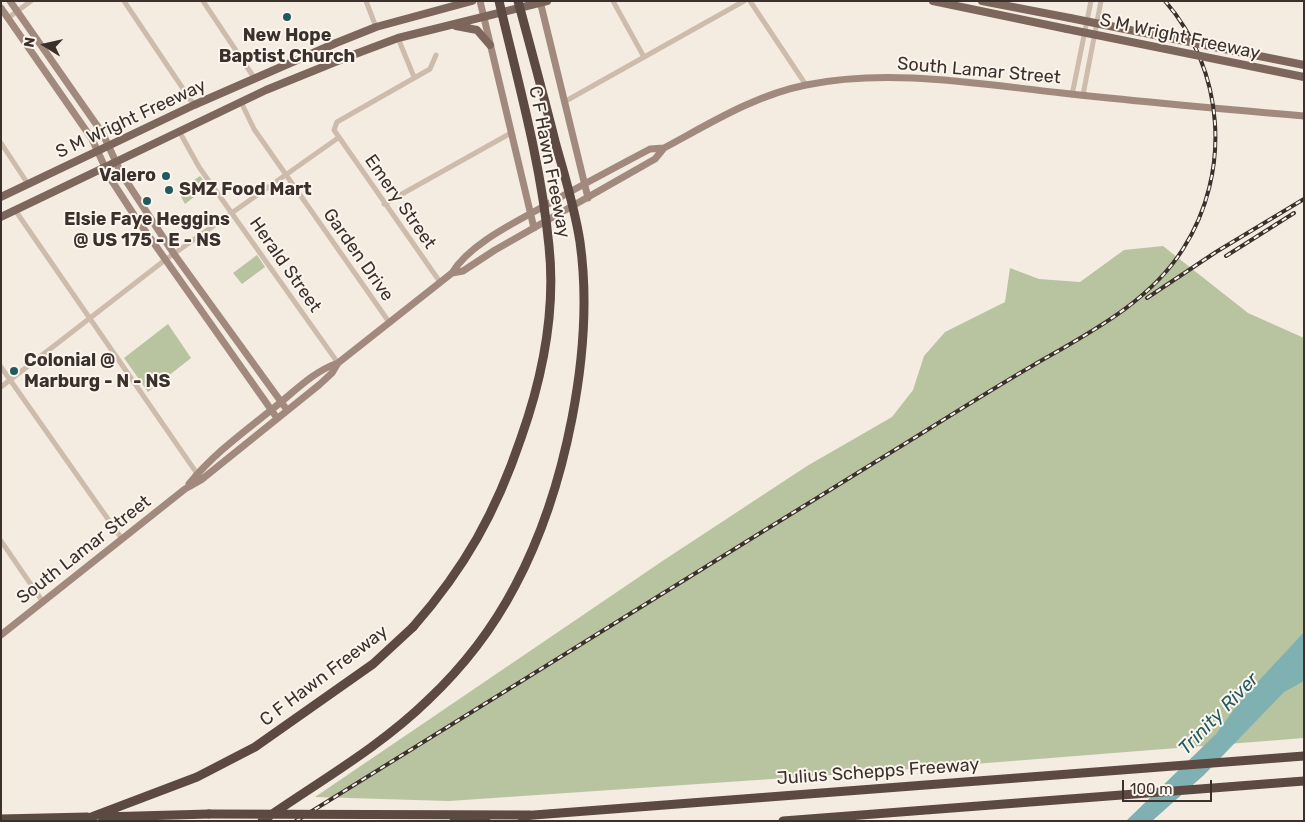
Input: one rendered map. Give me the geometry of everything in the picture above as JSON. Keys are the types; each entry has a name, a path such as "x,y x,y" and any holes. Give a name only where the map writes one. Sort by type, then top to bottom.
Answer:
{"highway":[{"name":"C F Hawn Freeway","path":"78,819 140,800 205,773 270,737 373,664 413,627 462,566 498,500 530,414 547,344 551,291 546,220 536,163 499,1"},
{"name":"C F Hawn Freeway","path":"262,821 400,725 446,682 487,632 514,588 547,510 563,452 576,391 582,339 583,282 575,216 518,1"},
{"name":"Julius Schepps Freeway","path":"454,821 1304,756"},
{"path":"783,821 1304,781"},
{"path":"46,821 209,814 529,815"},
{"path":"862,821 870,814"},
{"path":"1,819 78,819"}],"main road":[{"path":"10,1 103,134 136,198 228,330 287,410"},
{"path":"443,8 452,1"},
{"name":"S M Wright Freeway","path":"1,197 194,105 376,27 472,1"},
{"name":"C F Hawn Freeway","path":"480,1 534,228"},
{"name":"S M Wright Freeway","path":"933,1 1304,77"},
{"name":"S M Wright Freeway","path":"982,1 1304,65"},
{"path":"1017,1 1026,6 1070,18"},
{"name":"S M Wright Freeway","path":"1,217 179,131 319,68 398,38 542,2"},
{"name":"C F Hawn Freeway","path":"542,2 588,198"},
{"path":"1,8 73,110 97,151 114,186 277,418"},
{"path":"447,25 464,26 477,30 490,45"},
{"name":"South Lamar Street","path":"452,272 463,271 655,159 664,148 744,106 770,95 806,85 851,78 926,80 1304,116"},
{"name":"South Lamar Street","path":"1,635 185,488 287,410 332,373 338,363 440,282 452,272 458,263 486,241 530,214 650,149 664,148"},
{"path":"218,336 228,330"},
{"name":"South Lamar Street","path":"199,477 271,410 326,367 338,363"}],"street":[{"path":"8,18 31,1"},
{"path":"124,1 194,105"},
{"path":"203,1 255,79"},
{"path":"366,1 376,27"},
{"path":"613,1 644,57"},
{"path":"564,102 744,1"},
{"path":"750,1 806,85"},
{"path":"1072,95 1091,1"},
{"path":"1083,95 1101,1"},
{"path":"398,38 414,78"},
{"path":"1,387 165,260 338,138 334,130 337,122 430,68 436,56"},
{"name":"Garden Drive","path":"241,102 254,129 389,322"},
{"name":"Herald Street","path":"179,131 199,167 338,363"},
{"path":"384,204 511,133"},
{"name":"Emery Street","path":"338,138 440,282"},
{"path":"1,143 28,184"},
{"path":"14,210 199,477"},
{"path":"1,367 122,539"},
{"path":"1,541 43,602"}],"green space":[{"path":"200,176 208,186 185,204 178,191"},
{"path":"1163,246 1248,313 1304,338 1304,738 860,773 449,801 315,797 664,560 807,466 892,417 913,390 924,356 945,332 1005,302 1010,268 1039,279 1080,282 1124,250"},
{"path":"257,255 265,267 242,284 233,273"},
{"path":"168,324 191,358 148,392 124,358"}],"water":[{"path":"1304,632 1304,681 1284,692 1204,775 1152,821 1126,821 1216,734 1241,700"}],"railway":[{"path":"296,821 975,400 1095,329 1153,286 1183,249 1199,219 1209,187 1215,155 1215,122 1210,89 1200,58 1185,28 1165,1"},
{"path":"1147,298 1216,252 1304,199"},
{"path":"1226,256 1294,213"}],"place":[{"name":"New Hope Baptist Church","path":"287,17"},
{"name":"Valero","path":"166,176"},
{"name":"SMZ Food Mart","path":"169,190"},
{"name":"Elsie Faye Heggins @ US 175 - E - NS","path":"147,201"},
{"name":"Colonial @ Marburg - N - NS","path":"14,371"}],"water label":[{"name":"Trinity River","path":"1219,714"}]}
